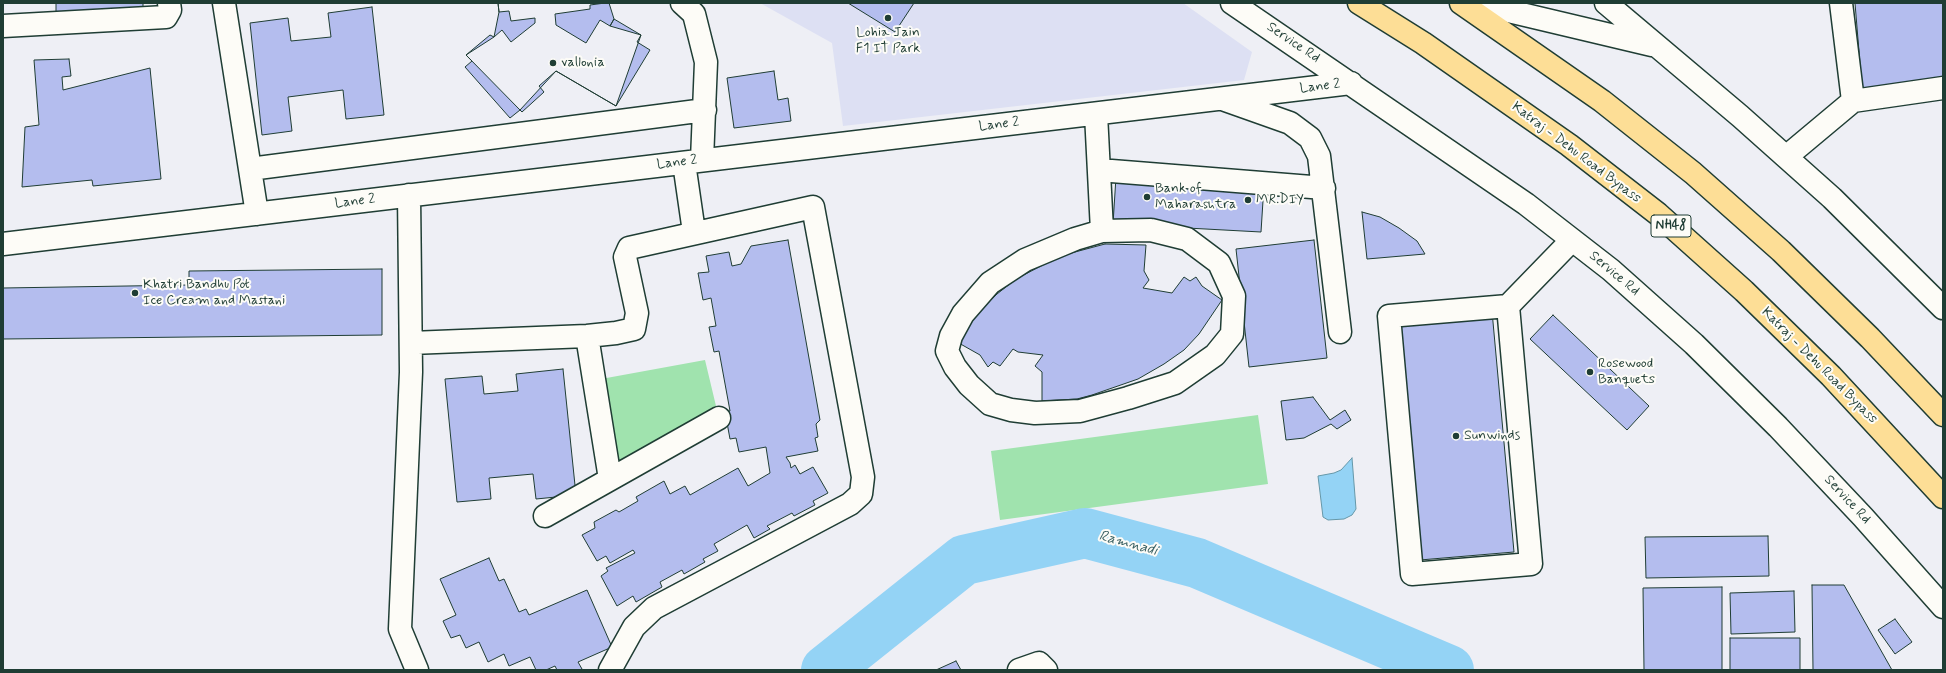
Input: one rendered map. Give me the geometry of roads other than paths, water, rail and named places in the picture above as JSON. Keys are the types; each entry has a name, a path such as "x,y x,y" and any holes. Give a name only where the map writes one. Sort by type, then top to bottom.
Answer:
{"highway":[{"name":"Katraj - Dehu Road Bypass","path":"1359,3 1423,43 1569,145 1658,214 1744,291 1831,376 1943,497"},
{"path":"1461,3 1602,101 1693,173 1781,251 1870,338 1943,415"}],"street":[{"path":"3,26 166,17 170,10 169,3"},
{"path":"224,3 257,214"},
{"path":"682,3 694,14 706,62 705,110 693,162 694,232"},
{"name":"Service Rd","path":"1232,3 1526,204 1611,270 1694,344 1778,427 1863,517 1943,607"},
{"path":"1475,3 1655,46"},
{"path":"1606,3 1655,46 1740,116 1832,198 1943,308"},
{"path":"1841,3 1853,101"},
{"name":"Lane 2","path":"3,244 1350,83"},
{"path":"1786,157 1853,101 1943,88"},
{"path":"1221,99 1290,123 1310,138 1319,156 1324,188 1340,332"},
{"path":"250,169 705,110"},
{"path":"1096,114 1102,231"},
{"path":"1100,170 1324,188"},
{"path":"409,195 411,343 400,629 417,670"},
{"path":"411,343 587,336 616,333 634,329 637,313 625,257 629,248 694,232 813,207 863,477 861,494 850,504 654,608 634,627 610,670"},
{"path":"1151,230 1187,239 1219,263 1234,296 1232,334 1215,355 1175,383 1128,398 1080,411 1035,414 1011,410 990,404 969,385 955,367 947,351 952,336 964,314 990,283 1025,260 1075,239 1102,231 1151,230"},
{"path":"1508,306 1531,564 1412,574 1389,316 1508,306 1572,240"},
{"path":"587,336 610,479"},
{"path":"545,516 719,418"},
{"path":"1018,670 1039,663 1046,670"}],"water":[{"path":"1352,458 1356,509 1352,515 1344,519 1328,520 1323,517 1318,476 1341,470"}],"waterway":[{"name":"Ramnadi","path":"826,670 964,560 1085,533 1197,563 1449,670"}],"place":[{"name":"Lohia Jain F1 IT Park","path":"888,18"},
{"name":"vallonia","path":"553,63"},
{"name":"Bank of Maharashtra","path":"1147,197"},
{"name":"MR.DIY","path":"1248,200"},
{"name":"Khatri Bandhu Pot Ice Cream and Mastani","path":"135,293"},
{"name":"Rosewood Banquets","path":"1590,372"},
{"name":"Sunwinds","path":"1456,436"}]}
